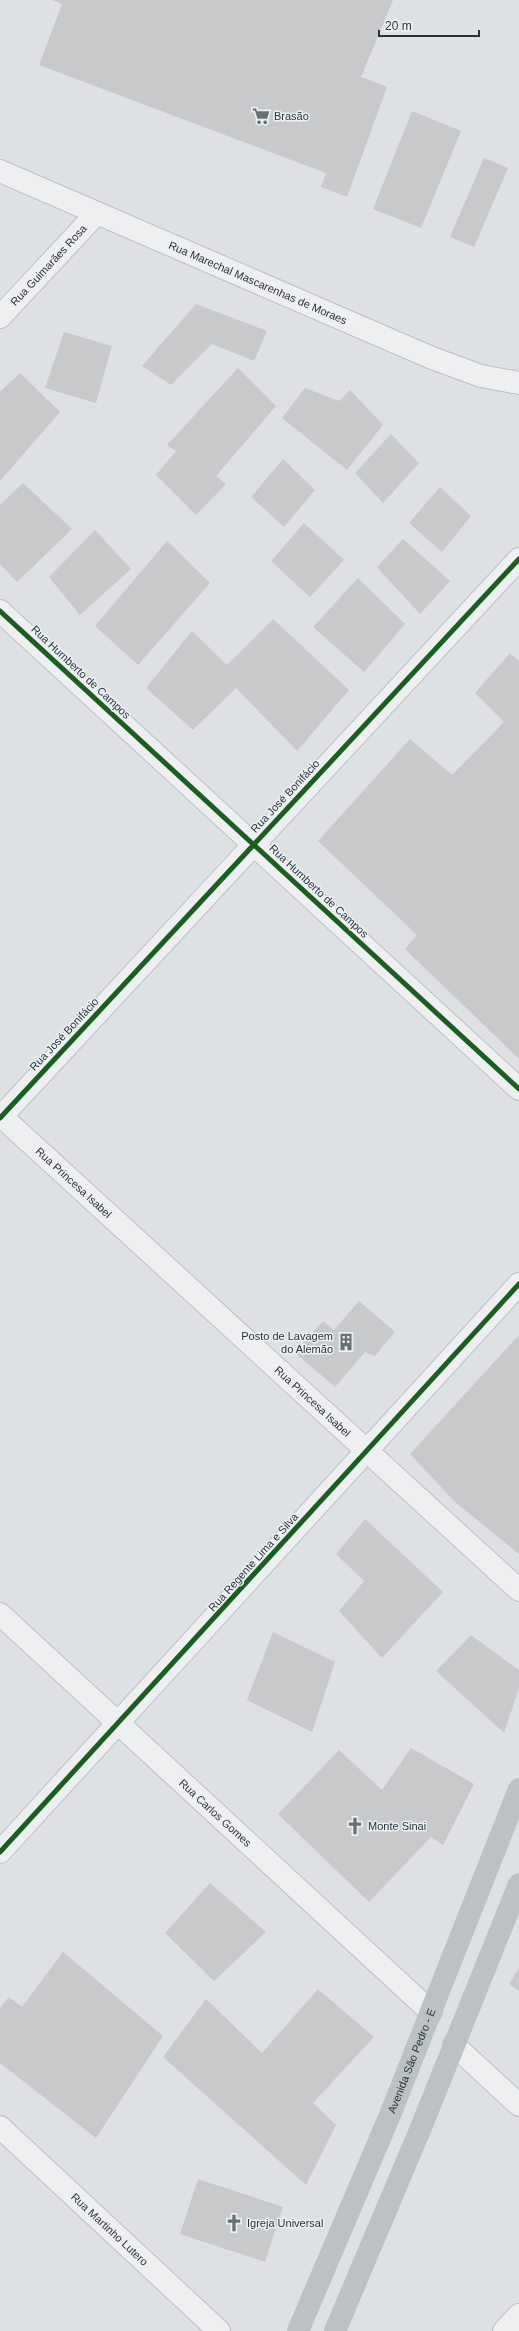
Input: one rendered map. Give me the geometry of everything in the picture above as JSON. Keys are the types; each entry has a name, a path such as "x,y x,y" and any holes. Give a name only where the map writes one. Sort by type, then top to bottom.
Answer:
{"main road":[{"name":"Avenida São Pedro - E","path":"298,2331 390,2115 519,1789"},
{"path":"335,2331 519,1884"}],"street":[{"name":"Rua Marechal Mascarenhas de Moraes","path":"0,171 432,358 481,376 519,383"},
{"name":"Rua Guimarães Rosa","path":"0,317 97,213"},
{"name":"Rua José Bonifácio","path":"0,1117 519,559"},
{"name":"Rua Humberto de Campos","path":"0,611 519,1089"},
{"name":"Rua Princesa Isabel","path":"0,1117 368,1450 519,1590"},
{"name":"Rua Regente Lima e Silva","path":"0,1852 119,1724 519,1284"},
{"name":"Rua Carlos Gomes","path":"0,1614 431,2012"},
{"path":"454,2045 519,2105"},
{"name":"Rua Martinho Lutero","path":"0,2127 219,2331"},
{"path":"504,2331 519,2315"}],"building":[{"name":"Brasão","path":"52,0 393,0 361,77 387,87 347,197 321,187 326,173 39,65 62,4"},
{"path":"412,111 461,131 421,228 373,209"},
{"path":"484,158 508,168 474,247 450,237"},
{"path":"196,304 267,331 254,361 212,344 171,385 142,366"},
{"path":"64,332 112,346 96,403 45,388"},
{"path":"238,368 276,406 216,476 226,484 196,515 156,475 176,451 167,445"},
{"path":"20,373 60,412 0,481 0,392"},
{"path":"305,388 339,401 350,390 383,425 347,470 282,418"},
{"path":"391,434 419,463 383,503 355,473"},
{"path":"283,459 315,490 284,527 251,497"},
{"path":"23,483 72,529 17,582 0,564 0,505"},
{"path":"440,487 471,516 442,552 409,523"},
{"path":"304,523 344,560 310,597 271,561"},
{"path":"95,530 131,569 80,615 49,577"},
{"path":"403,539 450,581 420,614 377,567"},
{"path":"167,541 210,583 138,665 95,626"},
{"path":"358,578 405,624 364,672 313,627"},
{"path":"273,619 349,690 297,751 236,688 193,730 146,688 192,631 227,665"},
{"path":"510,653 519,661 519,1059 405,949 417,935 318,841 410,739 452,775 504,722 475,693"},
{"name":"Posto de Lavagem do Alemão","path":"359,1301 395,1332 375,1356 365,1352 335,1387 295,1353 323,1321 334,1330"},
{"path":"519,1335 519,1554 455,1502 410,1454"},
{"path":"365,1519 443,1592 382,1658 339,1611 364,1581 336,1554"},
{"path":"273,1632 335,1662 312,1732 247,1700"},
{"path":"471,1635 519,1670 519,1688 504,1733 436,1671"},
{"name":"Monte Sinai","path":"411,1748 474,1784 443,1845 431,1837 369,1902 278,1814 339,1750 382,1790"},
{"path":"210,1883 266,1932 214,1981 165,1933"},
{"path":"63,1952 163,2036 96,2138 0,2063 0,2008 9,1997 22,2007"},
{"path":"519,1968 519,1991 509,1984"},
{"path":"318,1989 374,2037 313,2103 336,2125 306,2185 163,2057 206,1999 262,2053"},
{"path":"198,2179 283,2207 265,2262 180,2234"}],"cycle path":[{"path":"0,1118 519,559"},
{"path":"0,611 519,1089"},
{"path":"0,1852 519,1284"}],"place":[{"name":"Brasão","path":"261,116"},
{"name":"Posto de Lavagem do Alemão","path":"346,1342"},
{"name":"Monte Sinai","path":"355,1826"},
{"name":"Igreja Universal","path":"234,2223"}]}
